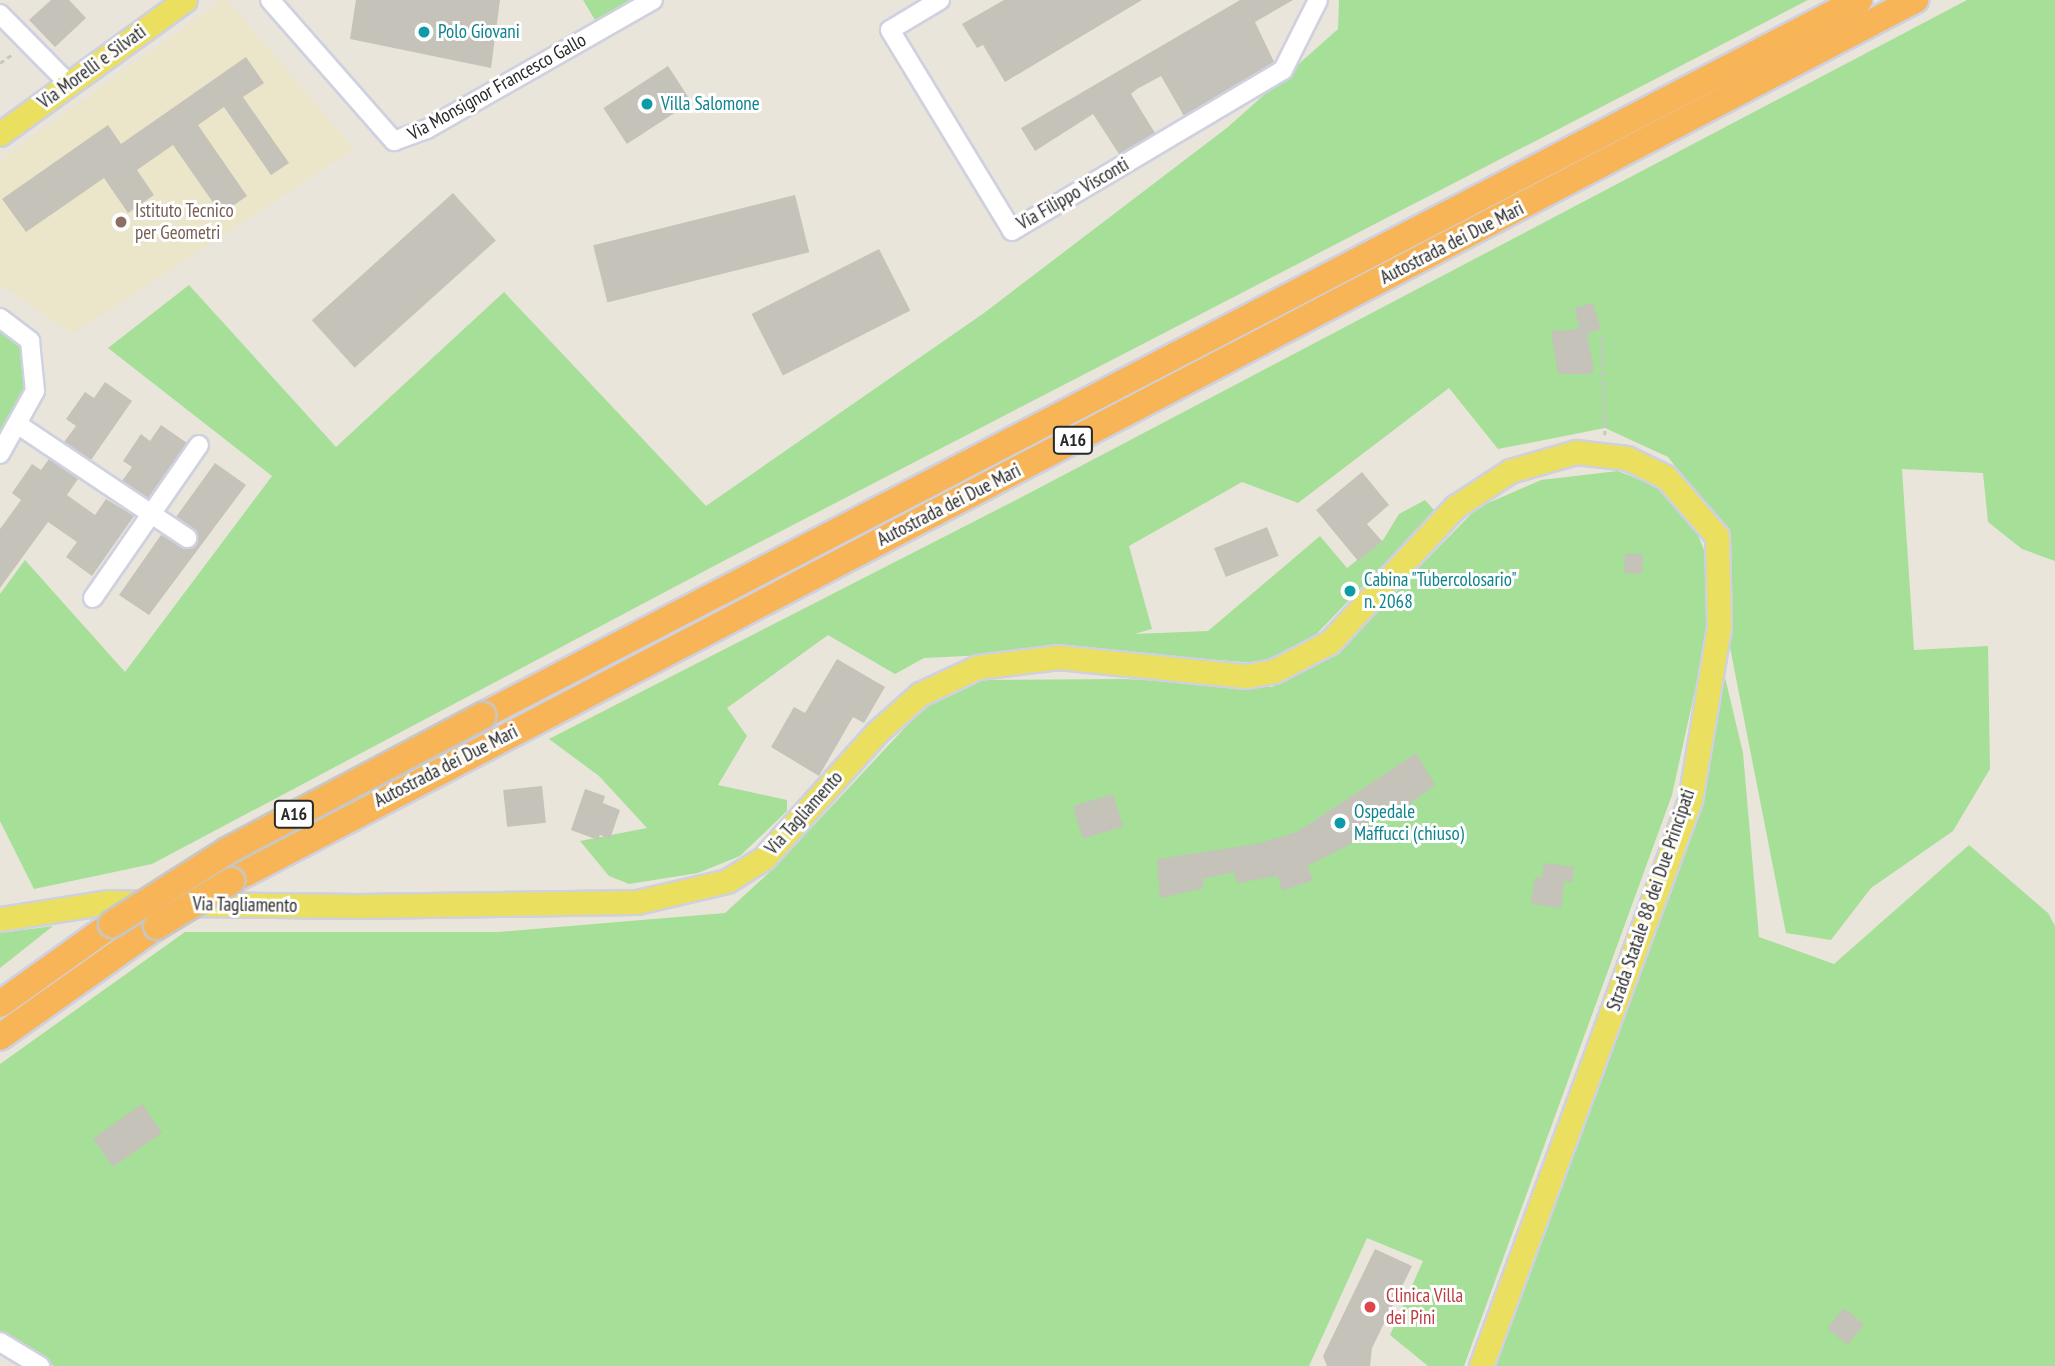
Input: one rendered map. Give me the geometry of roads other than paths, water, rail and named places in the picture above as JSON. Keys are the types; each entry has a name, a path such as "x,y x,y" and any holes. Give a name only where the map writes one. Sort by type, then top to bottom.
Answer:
{"highway":[{"name":"Autostrada dei Due Mari","path":"0,1004 112,924 227,851 1858,0"},
{"name":"Autostrada dei Due Mari","path":"0,1037 157,926 232,881 1915,0"}],"main road":[{"name":"Via Morelli e Silvati","path":"0,134 184,0"},
{"name":"Strada Statale 88 dei Due Principati","path":"1469,496 1510,471 1576,452 1606,452 1667,477 1717,536 1718,627 1690,800 1481,1366"},
{"name":"Via Tagliamento","path":"0,919 109,902 372,906 655,901 727,881 764,858 876,733 920,694 978,667 1058,657 1245,676 1274,671 1329,642 1469,496"}],"street":[{"name":"Via Monsignor Francesco Gallo","path":"270,0 394,141 428,129 653,0"},
{"name":"Via Filippo Visconti","path":"940,0 890,30 1012,231 1283,70 1318,0"},
{"path":"0,14 69,84"},
{"path":"0,318 30,341 35,391 0,454"},
{"path":"17,424 187,538"},
{"path":"93,598 199,445"},
{"path":"0,1342 40,1366"}],"place":[{"name":"Polo Giovani","path":"424,32"},
{"name":"Villa Salomone","path":"647,104"},
{"name":"Istituto Tecnico per Geometri","path":"121,222"},
{"name":"Cabina \"Tubercolosario\" n. 2068","path":"1350,591"},
{"name":"Ospedale Maffucci (chiuso)","path":"1340,823"},
{"name":"Clinica Villa dei Pini","path":"1370,1307"}]}
